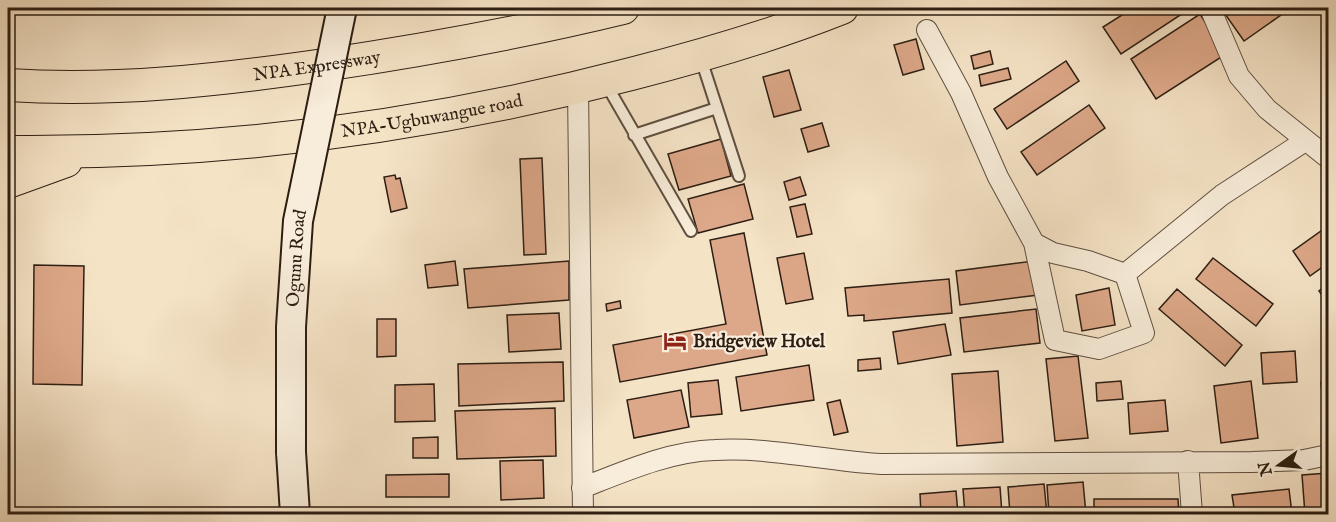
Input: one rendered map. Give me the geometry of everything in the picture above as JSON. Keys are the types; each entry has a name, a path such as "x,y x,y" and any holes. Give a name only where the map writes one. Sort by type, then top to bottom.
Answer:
{"main road":[{"name":"Ogunu Road","path":"295,514 291,452 291,327 298,221 342,8"},
{"name":"NPA Expressway","path":"8,85 134,86 249,76 424,49 550,26 623,8"},
{"name":"NPA-Ugbuwangue road","path":"8,152 91,153 231,143 390,124 591,85 700,56 842,8"},
{"path":"8,182 91,153"}],"street":[{"path":"1210,8 1239,76 1267,109 1329,158"},
{"path":"927,30 961,93 998,177 1034,243 1055,340 1099,349 1144,333 1125,274"},
{"path":"583,514 591,85"},
{"path":"1125,274 1222,195 1305,141"},
{"path":"1034,243 1053,253 1088,261 1125,274"},
{"path":"582,488 670,458 714,449 768,451 836,462 881,464 1293,460 1329,455"},
{"path":"1188,461 1192,514"}],"lane":[{"path":"700,56 740,176"},
{"path":"591,85 634,135 691,231"},
{"path":"634,135 717,108"}],"building":[{"path":"1133,8 1191,8 1121,54 1103,27"},
{"path":"1234,8 1291,8 1244,41 1225,14"},
{"path":"1200,14 1226,54 1156,99 1131,59"},
{"path":"916,39 924,69 903,75 894,45"},
{"path":"990,51 993,64 974,69 971,56"},
{"path":"1066,61 1079,81 1007,129 994,109"},
{"path":"1008,68 1011,79 981,86 979,75"},
{"path":"789,70 801,110 774,117 763,77"},
{"path":"1089,105 1105,128 1037,175 1021,152"},
{"path":"822,123 829,146 808,152 801,129"},
{"path":"721,139 731,176 679,190 668,154"},
{"path":"542,158 546,254 524,255 520,159"},
{"path":"395,175 396,179 400,178 407,208 391,212 384,177"},
{"path":"800,177 806,195 789,200 784,182"},
{"path":"744,184 753,219 698,233 688,199"},
{"path":"805,204 812,234 797,237 790,207"},
{"path":"1328,226 1328,263 1310,276 1293,251"},
{"path":"744,233 767,355 620,382 613,345 726,324 710,240"},
{"path":"804,253 813,299 786,304 777,258"},
{"path":"1213,258 1273,304 1256,326 1196,279"},
{"path":"455,261 458,285 428,288 425,265"},
{"path":"569,261 569,300 468,308 464,269"},
{"path":"1034,261 1038,295 960,305 956,271"},
{"path":"34,265 84,266 82,385 33,384"},
{"path":"949,279 952,313 864,321 864,315 848,316 845,288"},
{"path":"1328,284 1328,304 1319,291"},
{"path":"1109,288 1115,325 1082,331 1076,295"},
{"path":"1177,289 1242,345 1225,366 1159,309"},
{"path":"620,301 621,308 607,311 606,304"},
{"path":"1036,309 1040,343 964,352 960,318"},
{"path":"559,313 561,349 509,352 507,315"},
{"path":"377,319 396,319 396,356 377,357"},
{"path":"945,324 951,355 898,364 893,332"},
{"path":"1295,351 1297,382 1263,384 1261,353"},
{"path":"1078,356 1088,438 1055,441 1046,359"},
{"path":"880,358 881,369 858,371 858,360"},
{"path":"563,362 564,401 459,406 458,364"},
{"path":"809,365 814,400 741,411 736,377"},
{"path":"998,371 1003,442 957,446 952,374"},
{"path":"718,380 722,414 691,417 688,383"},
{"path":"1121,381 1123,399 1097,401 1096,383"},
{"path":"1251,381 1258,438 1221,443 1214,386"},
{"path":"1321,382 1328,382 1328,432 1325,432"},
{"path":"434,384 435,421 395,422 395,385"},
{"path":"681,390 689,427 634,438 627,400"},
{"path":"840,400 848,432 834,435 827,403"},
{"path":"1165,400 1168,431 1130,434 1128,403"},
{"path":"555,408 556,456 457,459 455,411"},
{"path":"438,437 438,458 413,458 413,438"},
{"path":"543,460 544,498 501,500 500,461"},
{"path":"1328,473 1328,514 1305,514 1302,475"},
{"path":"449,474 449,497 386,497 386,475"},
{"path":"1083,482 1086,514 1049,514 1047,485"},
{"path":"1044,484 1047,514 1010,514 1008,487"},
{"path":"1000,487 1002,514 965,514 963,489"},
{"path":"1289,489 1292,514 1235,514 1232,495"},
{"path":"956,491 958,514 921,514 920,494"},
{"path":"1094,499 1178,499 1179,514 1094,514"}],"place":[{"name":"Bridgeview Hotel","path":"675,341"}]}
